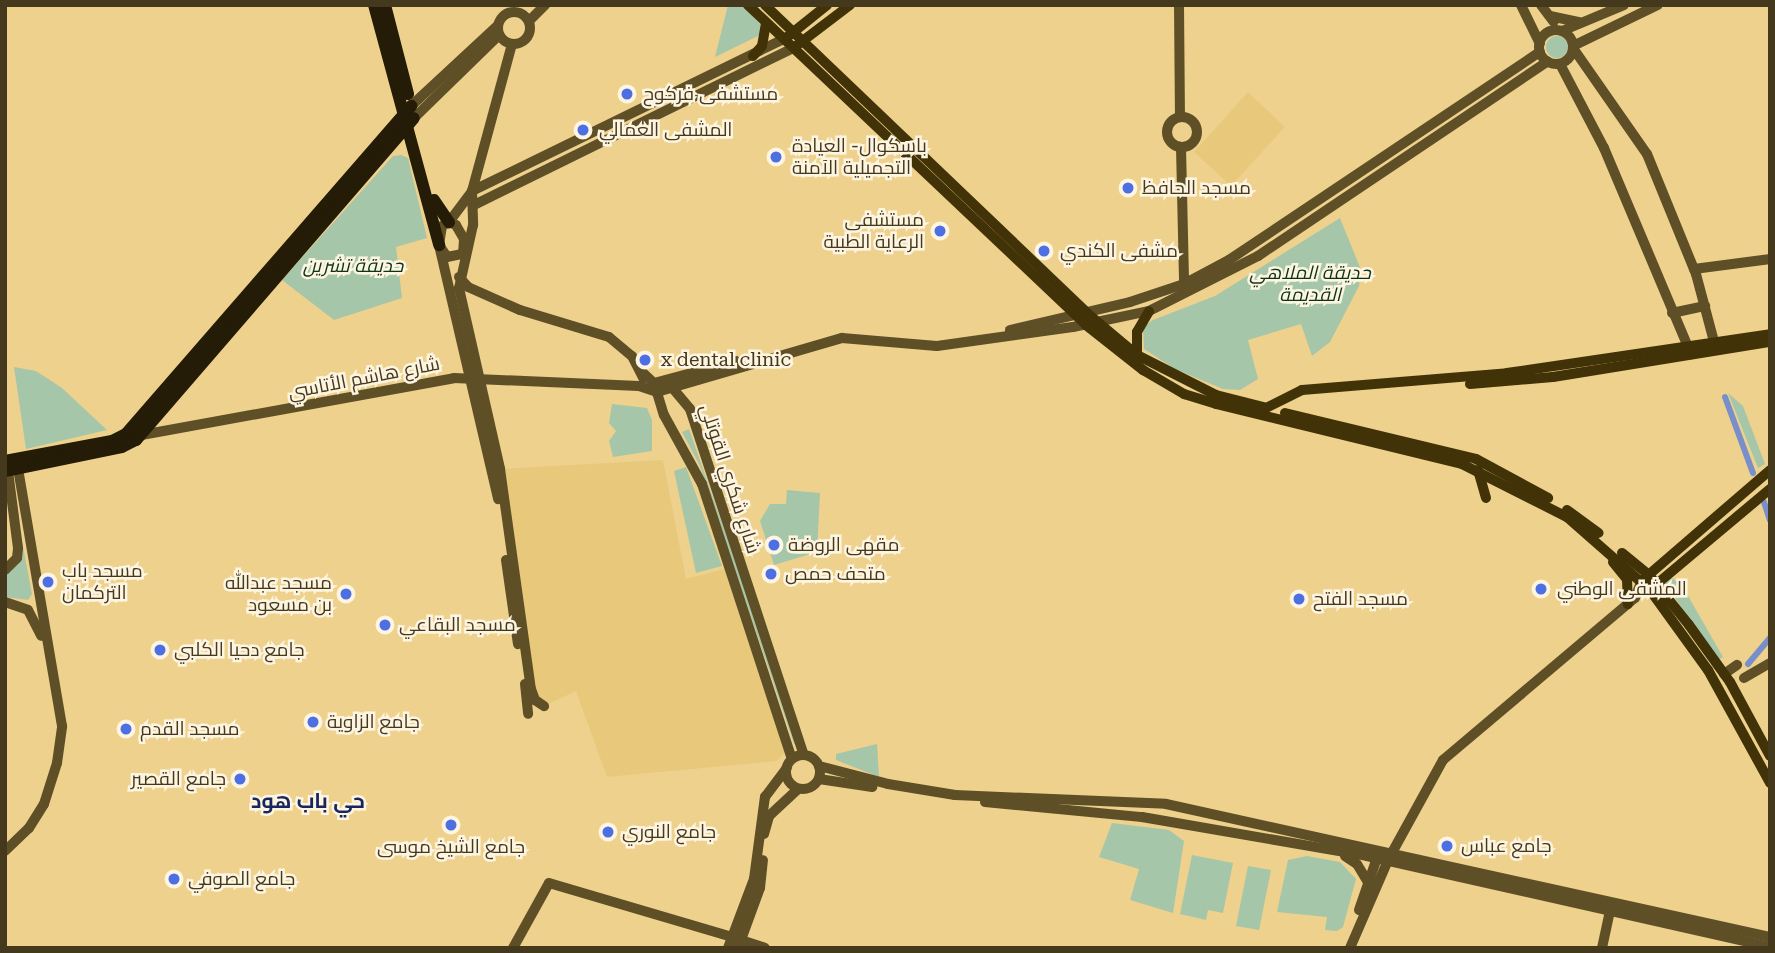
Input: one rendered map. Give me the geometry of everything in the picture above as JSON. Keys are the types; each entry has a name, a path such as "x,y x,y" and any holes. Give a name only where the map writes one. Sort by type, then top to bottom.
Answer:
{"highway":[{"path":"374,5 437,209 449,222"},
{"path":"385,5 439,245"},
{"path":"10,465 135,433 409,115"}],"main road":[{"path":"512,44 527,38 529,21 545,5"},
{"path":"748,5 1143,369 1184,394 1476,460 1518,478 1583,519 1645,577 1724,674 1770,756"},
{"path":"765,5 791,42"},
{"path":"472,191 753,55 791,42 827,5"},
{"path":"474,205 791,42 850,5"},
{"path":"1178,5 1180,117"},
{"path":"1521,5 1540,48 1548,61 1560,64 1604,148 1689,351"},
{"path":"1541,5 1638,138 1694,269 1715,346"},
{"path":"1087,319 1184,284 1229,260 1540,48 1546,33 1624,5"},
{"path":"1560,64 1569,58 1573,47 1658,5"},
{"path":"409,115 498,31 503,15 521,9 529,21"},
{"path":"1550,16 1581,22"},
{"path":"753,55 762,46 766,24"},
{"path":"498,31 512,44"},
{"path":"512,44 472,191 449,222 442,226 439,245 500,469 531,689 535,701 544,706"},
{"path":"662,389 843,332 935,341 1149,311 1258,256 1548,61"},
{"path":"1536,69 1551,70 1570,81"},
{"path":"1181,147 1190,145 1197,133 1192,121 1180,117 1171,121 1167,134 1181,147 1184,284"},
{"path":"472,191 474,205 459,277 499,510 528,714"},
{"path":"449,222 461,232 466,249"},
{"path":"439,245 447,257 457,259 466,249"},
{"path":"1694,269 1770,259"},
{"path":"459,277 468,287 520,310 609,337 625,348 642,372 668,395 682,395"},
{"path":"1672,313 1705,306"},
{"path":"1137,355 1138,332 1149,311"},
{"path":"1087,319 1137,355 1216,396 1478,470 1507,483 1567,517 1645,577"},
{"path":"1266,412 1293,399 1322,393 1553,377 1770,334"},
{"path":"1715,346 1770,342"},
{"path":"639,386 642,372"},
{"name":"شارع هاشم الأتاسي","path":"135,433 409,386 477,381 662,389"},
{"name":"شارع شكري القوتلي","path":"662,389 682,395 794,760"},
{"name":"شارع شكري القوتلي","path":"662,389 702,484 794,760"},
{"path":"5,570 17,558 18,548 10,465"},
{"path":"5,851 37,816 57,763 62,726 10,465"},
{"path":"1478,470 1486,498 1497,486 1507,483"},
{"path":"1342,948 1369,884 1443,760 1628,604 1638,593 1645,577 1770,470"},
{"path":"1638,593 1653,587 1770,489"},
{"path":"1600,542 1627,579 1628,604"},
{"path":"1653,587 1708,670 1770,783"},
{"path":"5,602 40,605"},
{"path":"19,604 27,610 46,648"},
{"path":"1744,678 1770,663"},
{"path":"1724,674 1737,665"},
{"path":"794,760 888,784 956,795 1167,804 1611,907 1770,947"},
{"path":"735,943 752,889 760,816 771,785 794,760"},
{"path":"794,760 788,780 798,789"},
{"path":"735,943 762,880 766,822 783,801 798,789 811,788 819,779 820,766"},
{"path":"819,779 950,799 1142,817 1336,852 1385,855"},
{"path":"771,785 783,801"},
{"path":"1336,852 1357,864 1369,884"},
{"path":"1350,948 1385,855"},
{"path":"513,948 550,883 735,943 765,948"},
{"path":"1611,907 1770,937"},
{"path":"1602,948 1611,907"}],"shaded area":[{"path":"1248,92 1285,127 1231,186 1194,152"},
{"path":"663,460 686,579 731,567 786,751 777,761 607,777 576,691 544,706 535,700 500,469"}],"green space":[{"path":"728,5 742,5 762,26 760,35 715,57"},
{"path":"1557,36 1565,39 1568,47 1565,55 1557,58 1549,55 1546,47 1549,39"},
{"name":"حديقة تشرين","path":"393,156 408,158 427,238 396,247 402,298 334,320 282,280"},
{"name":"حديقة الملاهي القديمة","path":"1340,218 1361,270 1359,286 1330,342 1312,356 1301,324 1248,340 1258,379 1240,390 1223,389 1175,369 1144,349 1143,327 1153,320 1215,296"},
{"path":"14,367 36,371 62,388 107,430 26,449"},
{"path":"1728,393 1743,406 1765,464 1758,468"},
{"path":"612,404 647,408 652,420 652,451 613,457 609,441 616,431 609,423"},
{"path":"689,429 799,743 794,744 700,466 682,432"},
{"path":"686,467 722,566 696,573 674,471"},
{"path":"787,490 820,493 817,552 774,565 760,521 770,504 786,504"},
{"path":"21,536 32,594 28,600 5,597 5,576 20,558"},
{"path":"1672,578 1683,587 1723,657 1718,660 1665,584"},
{"path":"877,744 879,777 836,760 836,754"},
{"path":"1112,823 1169,830 1184,841 1173,913 1130,900 1139,869 1099,857"},
{"path":"1192,855 1233,863 1223,913 1208,910 1206,920 1180,914"},
{"path":"1307,856 1340,862 1356,879 1343,927 1337,931 1325,930 1327,917 1277,912 1288,860"},
{"path":"1248,866 1271,870 1259,930 1236,926"}],"waterway":[{"path":"1725,397 1753,473"},
{"path":"1764,502 1770,520"},
{"path":"1748,664 1770,638"}],"place":[{"name":"مستشفى فركوح","path":"627,94"},
{"name":"المشفى العمالي","path":"583,130"},
{"name":"باسكوال- العيادة التجميلية الآمنة","path":"776,157"},
{"name":"مسجد الحافظ","path":"1128,188"},
{"name":"مستشفى الرعاية الطبية","path":"940,231"},
{"name":"مشفى الكندي","path":"1044,251"},
{"name":"x dental clinic","path":"645,360"},
{"name":"مقهى الروضة","path":"774,545"},
{"name":"متحف حمص","path":"771,574"},
{"name":"مسجد باب التركمان","path":"48,582"},
{"name":"المشفى الوطني","path":"1541,589"},
{"name":"مسجد عبدالله بن مسعود","path":"346,594"},
{"name":"مسجد الفتح","path":"1299,599"},
{"name":"مسجد البقاعي","path":"385,625"},
{"name":"جامع دحيا الكلبي","path":"160,650"},
{"name":"جامع الزاوية","path":"313,722"},
{"name":"مسجد القدم","path":"126,729"},
{"name":"جامع القصير","path":"240,779"},
{"name":"جامع الشيخ موسى","path":"451,825"},
{"name":"جامع النوري","path":"608,832"},
{"name":"جامع عباس","path":"1447,846"},
{"name":"جامع الصوفي","path":"174,879"}],"district":[{"name":"حي باب هود","path":"308,801"}]}
